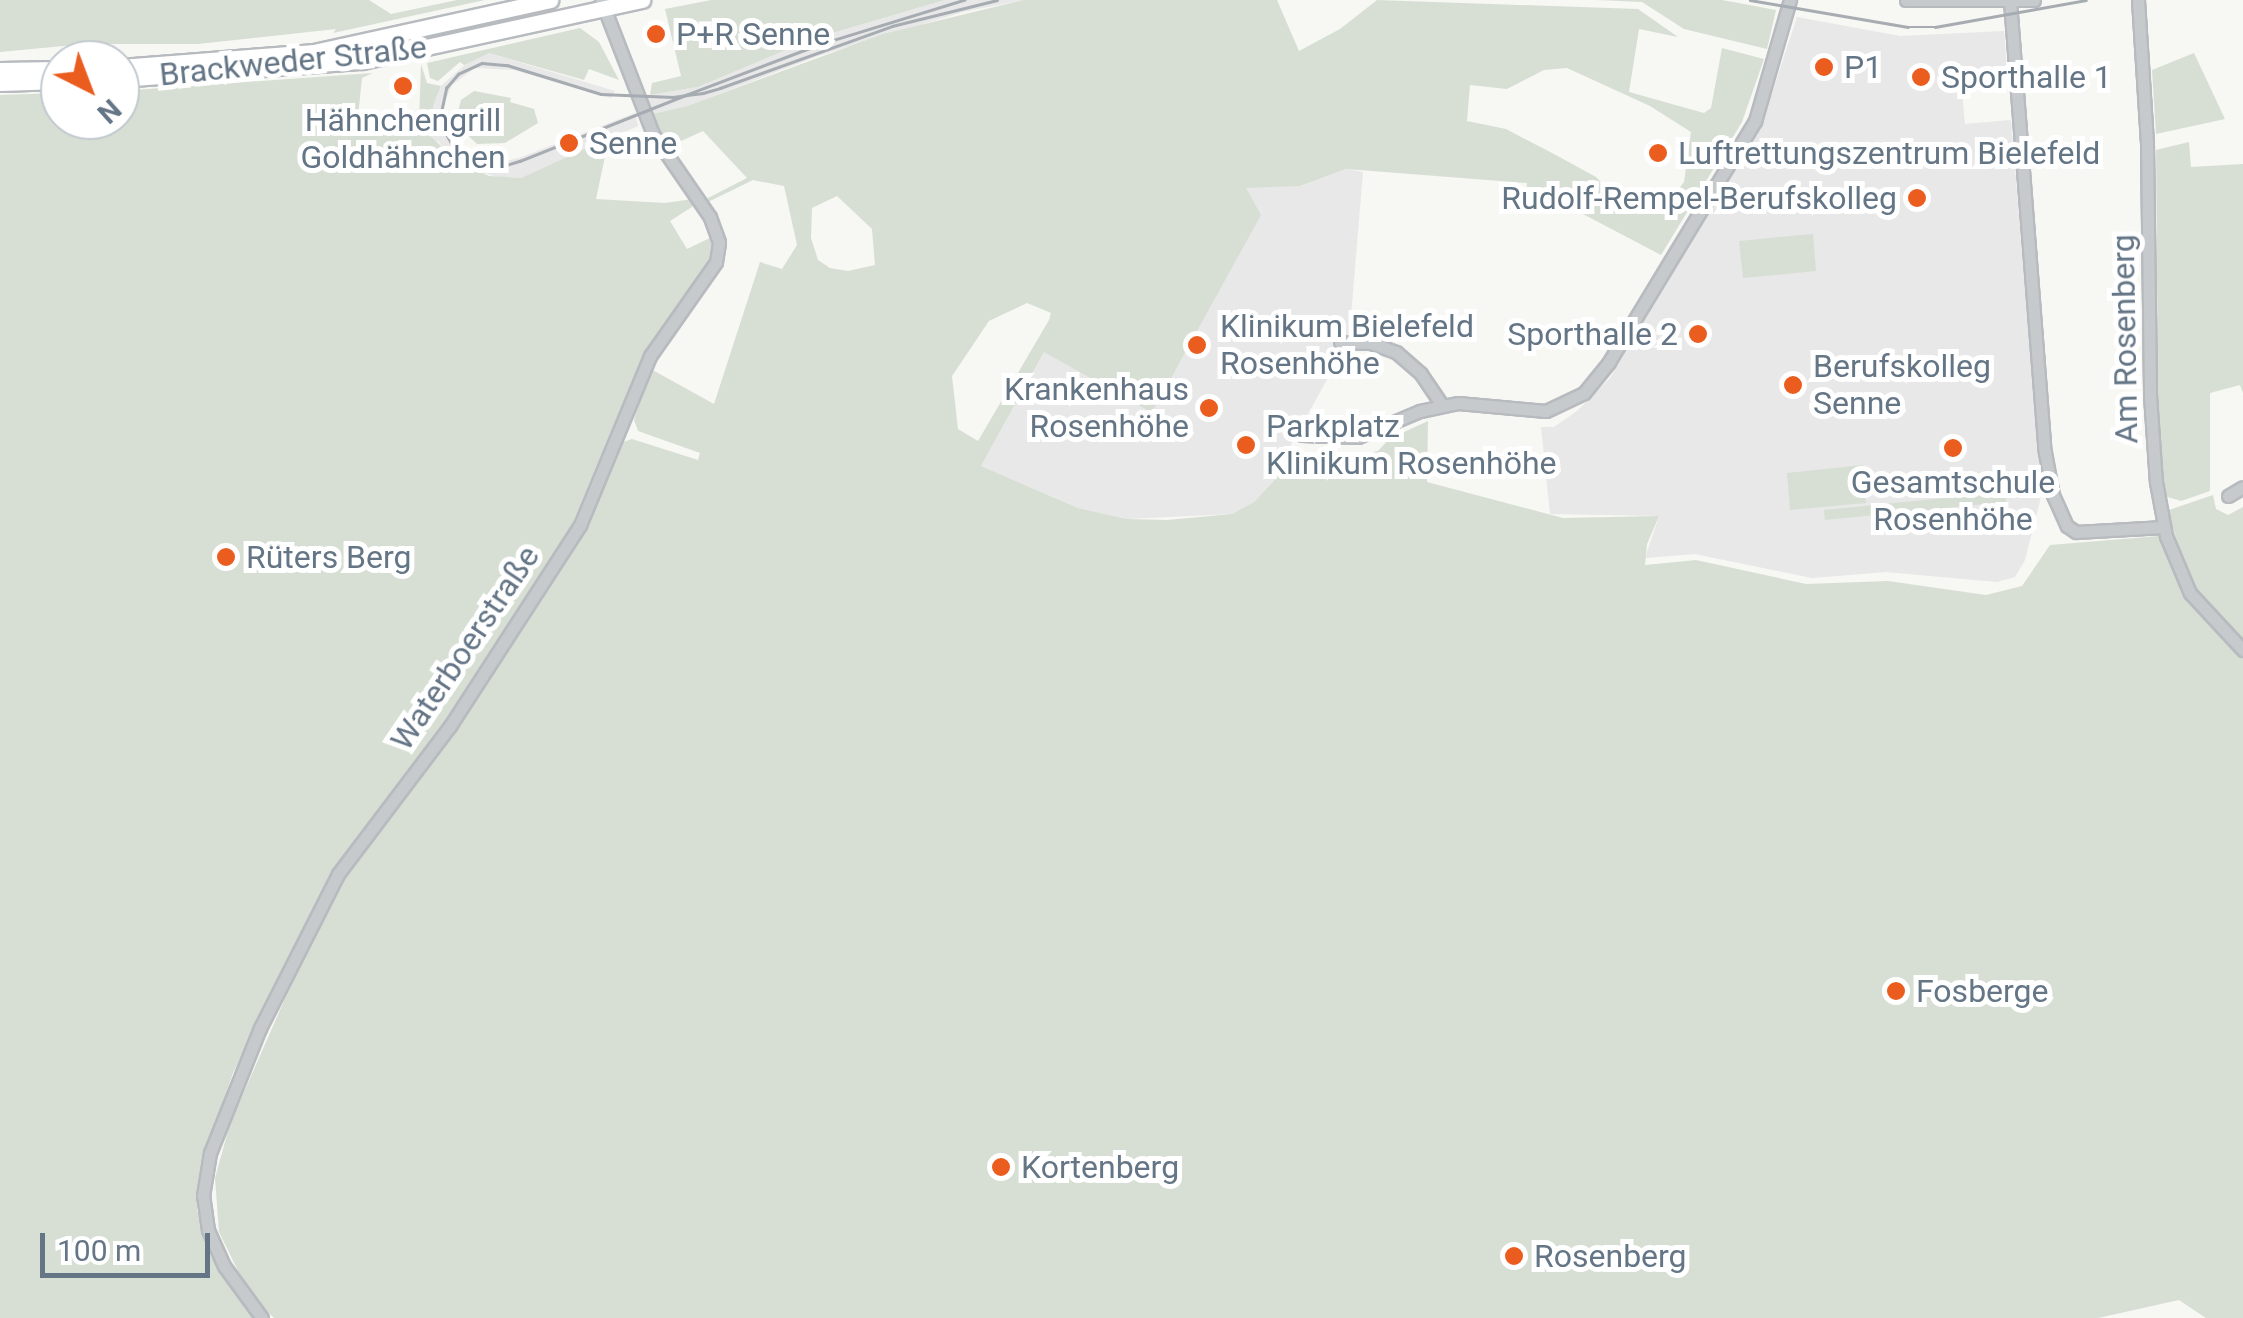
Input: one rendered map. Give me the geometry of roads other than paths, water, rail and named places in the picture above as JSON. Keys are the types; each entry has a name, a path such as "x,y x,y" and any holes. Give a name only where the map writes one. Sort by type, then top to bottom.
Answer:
{"main road":[{"name":"Brackweder Straße","path":"140,65 314,52 550,0"},
{"name":"Brackweder Straße","path":"140,77 362,61 603,4 642,0"},
{"path":"0,70 40,69"},
{"path":"0,83 40,82"}],"street":[{"path":"1302,434 1331,439 1364,436 1442,405 1546,410 1575,399 1595,382 1755,121 1790,0"},
{"path":"1906,0 2034,0"},
{"name":"Am Rosenberg","path":"2138,0 2149,194 2150,395 2164,527 2190,593 2243,650"},
{"path":"2010,1 2044,447 2053,495 2063,520 2076,532 2164,527"},
{"name":"Waterboerstraße","path":"262,1318 224,1266 208,1230 203,1196 210,1154 245,1063 311,920 338,874 450,726 580,526 650,356 716,262 718,242 710,217 653,134 603,4"},
{"path":"1340,342 1371,343 1396,352 1421,374 1442,405"},
{"path":"2228,496 2243,487"}],"tram line":[{"path":"965,0 819,45 687,95 521,161 505,166 480,167 458,156 439,122 446,88 458,74 482,63 507,65 601,94 673,97 687,95 703,93 720,88 892,26 997,0"},
{"path":"1750,0 1908,27 1935,27 2086,0"}],"place":[{"name":"P+R Senne","path":"656,34"},
{"name":"P1","path":"1824,67"},
{"name":"Sporthalle 1","path":"1921,77"},
{"name":"Hähnchengrill Goldhähnchen","path":"403,86"},
{"name":"Senne","path":"569,143"},
{"name":"Luftrettungszentrum Bielefeld","path":"1658,153"},
{"name":"Rudolf-Rempel-Berufskolleg","path":"1917,198"},
{"name":"Sporthalle 2","path":"1698,334"},
{"name":"Klinikum Bielefeld Rosenhöhe","path":"1197,345"},
{"name":"Berufskolleg Senne","path":"1793,385"},
{"name":"Krankenhaus Rosenhöhe","path":"1209,408"},
{"name":"Parkplatz Klinikum Rosenhöhe","path":"1246,445"},
{"name":"Gesamtschule Rosenhöhe","path":"1953,448"},
{"name":"Rüters Berg","path":"226,557"},
{"name":"Fosberge","path":"1896,991"},
{"name":"Kortenberg","path":"1001,1167"},
{"name":"Rosenberg","path":"1514,1256"}]}
